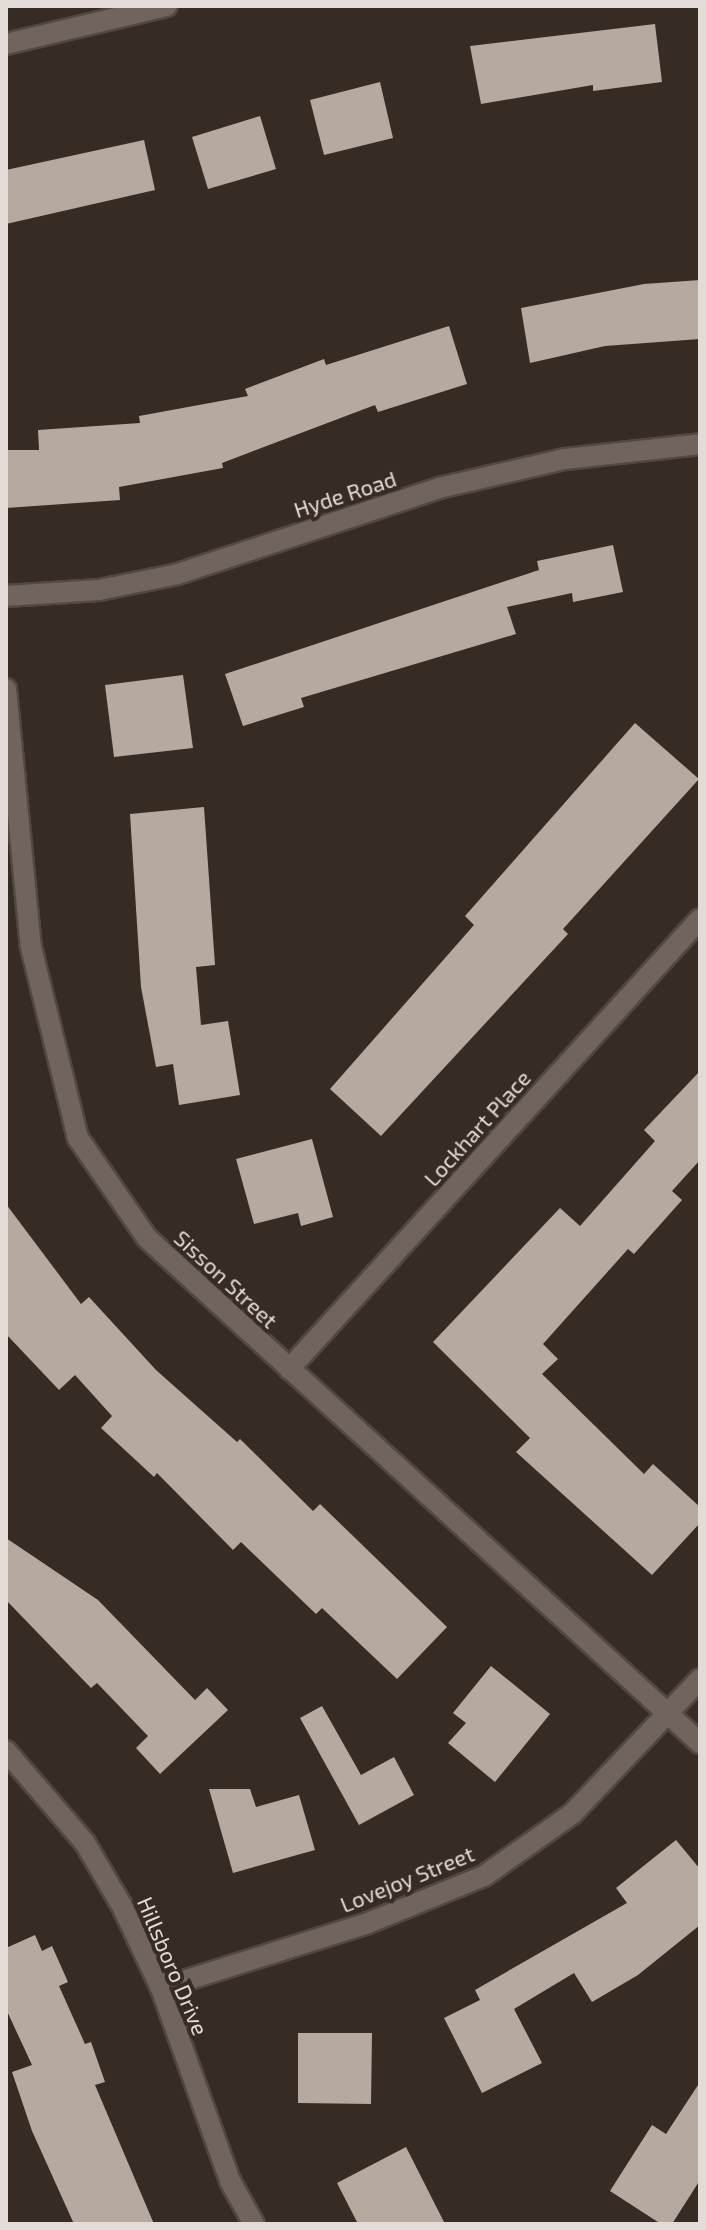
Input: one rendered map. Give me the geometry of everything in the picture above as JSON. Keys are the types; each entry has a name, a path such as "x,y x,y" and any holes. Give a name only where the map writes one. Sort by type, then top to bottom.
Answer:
{"street":[{"path":"6,44 167,6"},
{"name":"Hyde Road","path":"6,596 99,590 178,574 439,488 565,459 700,444"},
{"name":"Sisson Street","path":"6,689 31,947 78,1138 147,1238 700,1743"},
{"name":"Lockhart Place","path":"289,1369 700,919"},
{"name":"Lovejoy Street","path":"161,1988 368,1923 484,1876 572,1814 700,1679"},
{"name":"Hillsboro Drive","path":"6,1751 85,1843 161,1988 230,2181 254,2224"}],"building":[{"path":"655,24 662,82 593,91 593,85 481,104 470,46"},
{"path":"380,82 393,138 324,155 310,100"},
{"path":"260,116 276,169 208,189 192,137"},
{"path":"144,140 155,190 6,224 6,170"},
{"path":"700,280 700,339 605,346 530,363 521,308 644,284"},
{"path":"449,326 467,384 378,412 375,405 222,463 223,468 119,487 120,500 6,508 6,450 39,450 38,430 140,423 139,416 248,396 245,389 324,359 326,365"},
{"path":"613,545 623,592 573,602 572,593 507,607 516,634 301,698 304,707 243,726 225,674 539,570 537,561"},
{"path":"183,675 193,748 114,757 105,685"},
{"path":"635,723 699,779 563,929 568,934 381,1136 330,1089 474,925 465,916"},
{"path":"204,807 215,965 196,967 201,1025 228,1021 240,1095 179,1105 173,1064 156,1067 141,987 130,814"},
{"path":"700,1071 700,1160 672,1191 682,1200 634,1254 628,1249 543,1344 558,1359 542,1374 644,1474 653,1464 700,1507 700,1523 652,1575 516,1452 530,1438 433,1342 560,1208 580,1226 655,1141 644,1130"},
{"path":"312,1139 333,1217 301,1226 298,1213 254,1224 236,1159"},
{"path":"6,1204 81,1304 89,1297 156,1370 237,1442 240,1439 313,1511 320,1504 447,1627 397,1679 322,1608 316,1614 241,1542 233,1550 157,1473 154,1477 101,1428 112,1416 75,1375 59,1390 6,1334"},
{"path":"6,1538 98,1600 195,1700 207,1688 228,1710 160,1774 136,1748 148,1736 97,1683 91,1688 6,1600"},
{"path":"491,1666 550,1714 495,1782 448,1743 466,1723 453,1713"},
{"path":"322,1706 361,1775 394,1757 414,1795 359,1825 300,1718"},
{"path":"209,1789 250,1789 256,1807 299,1795 315,1850 233,1873"},
{"path":"676,1840 700,1869 700,1925 638,1975 592,2002 574,1973 514,2009 542,2063 482,2093 444,2018 480,2000 475,1990 627,1903 616,1888"},
{"path":"35,1935 42,1951 52,1946 68,1982 59,1986 85,2044 91,2042 105,2082 95,2085 154,2224 74,2224 32,2131 12,2072 32,2065 6,2009 6,1948"},
{"path":"298,2033 372,2033 371,2104 298,2103"},
{"path":"700,2082 700,2180 672,2224 661,2224 610,2191 652,2125 666,2134"},
{"path":"406,2147 445,2224 358,2224 337,2183"}]}
